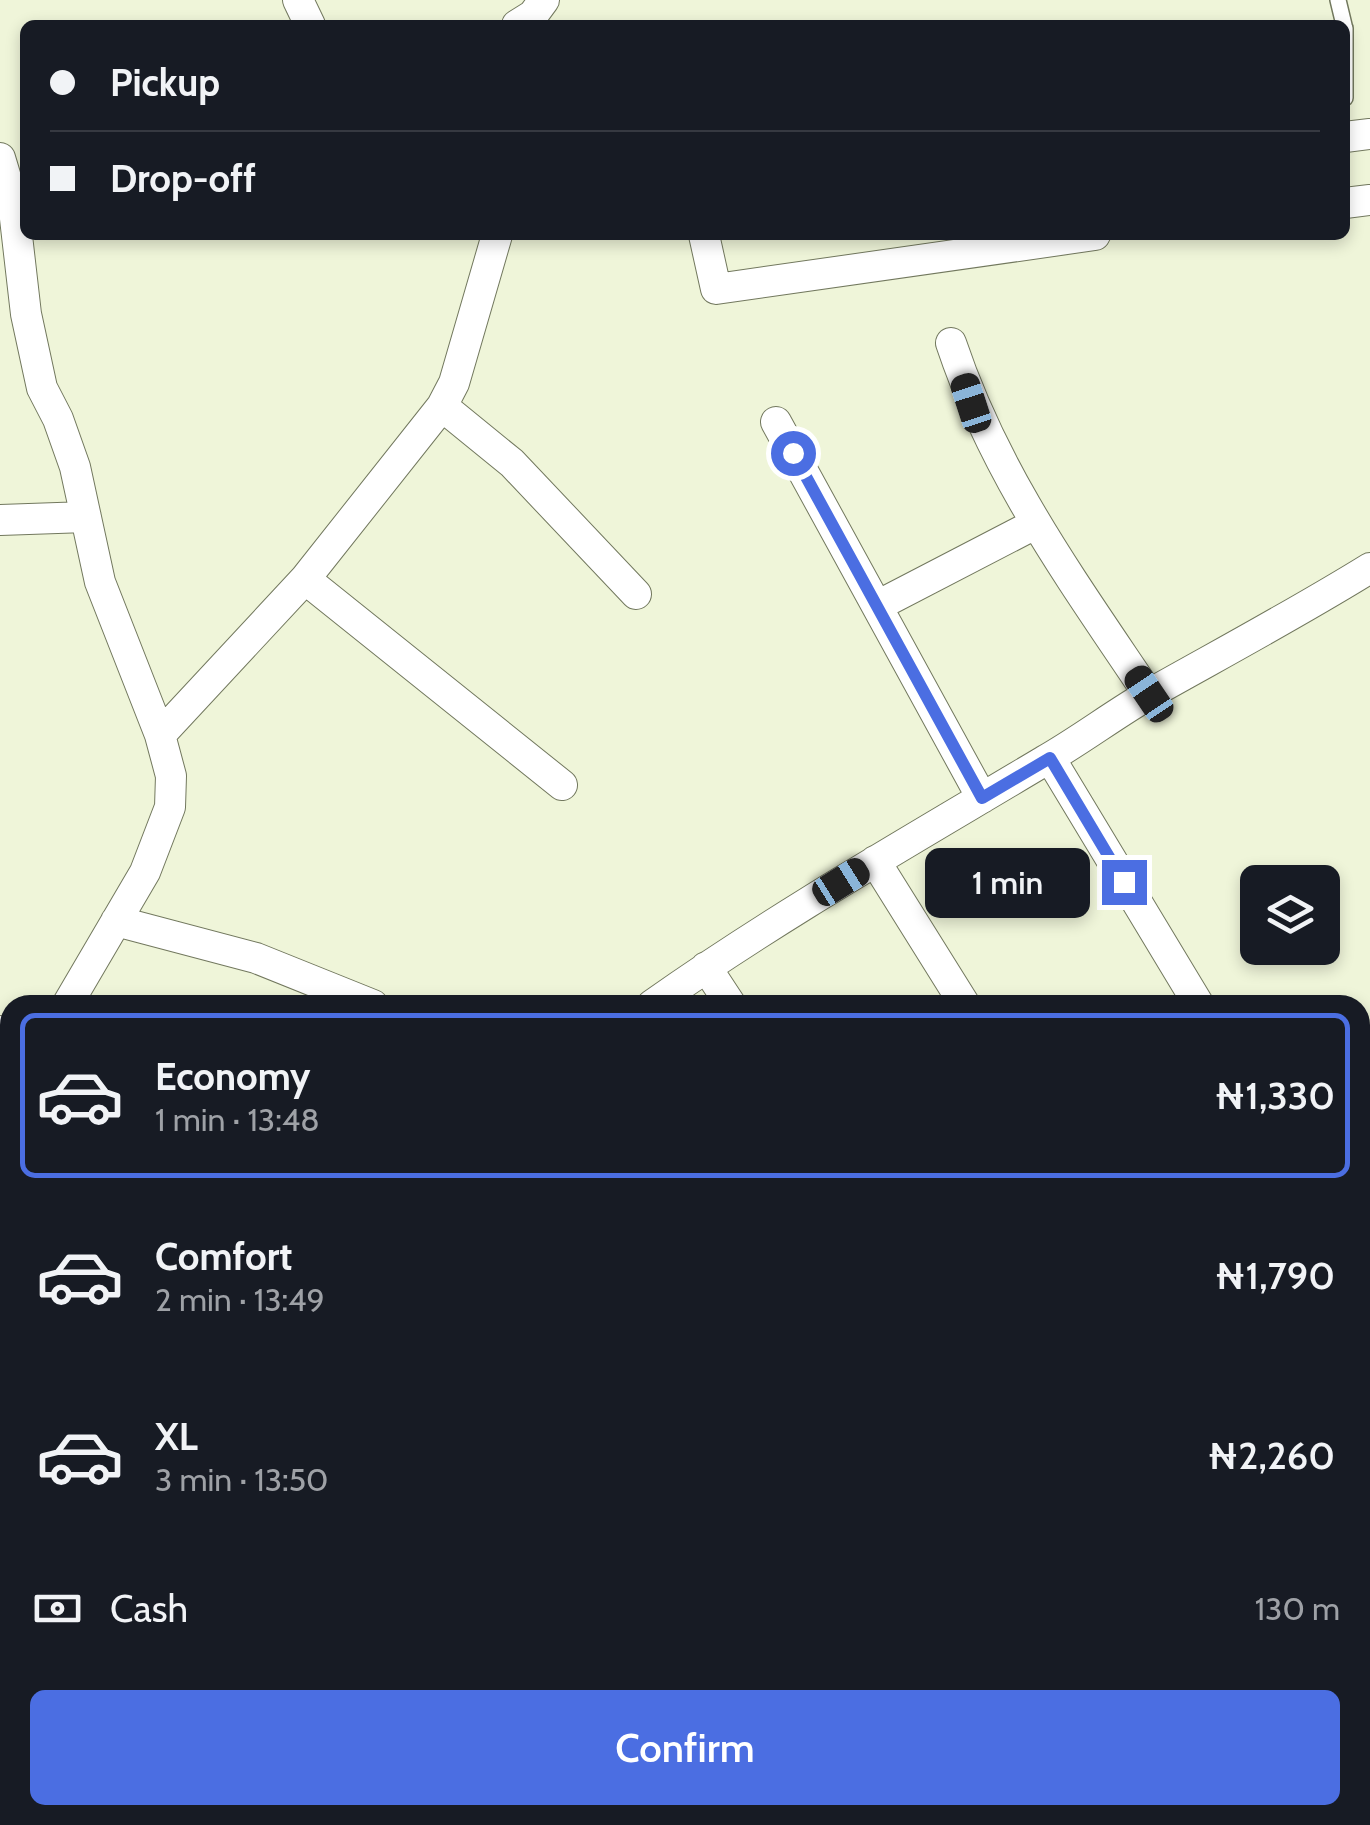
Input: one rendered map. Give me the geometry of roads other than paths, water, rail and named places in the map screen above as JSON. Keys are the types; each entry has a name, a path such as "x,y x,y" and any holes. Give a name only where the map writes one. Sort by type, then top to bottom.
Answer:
{"street":[{"path":"525,20 544,0"},
{"path":"0,158 13,200 26,314 42,388 64,435 100,582 160,735 171,776 170,807 145,872 72,995"},
{"path":"160,735 305,579 442,406 454,383 496,240"},
{"path":"705,240 716,289 1060,240"},
{"path":"951,343 971,403 1035,524 1149,694"},
{"path":"442,406 512,463 636,594"},
{"path":"776,422 982,798"},
{"path":"0,520 86,518"},
{"path":"878,606 1035,524"},
{"path":"666,995 706,966 1149,694 1290,618 1370,568"},
{"path":"305,579 562,786"},
{"path":"1050,758 1193,995"},
{"path":"875,861 959,995"},
{"path":"116,921 256,958 348,995"},
{"path":"706,966 725,995"}]}
